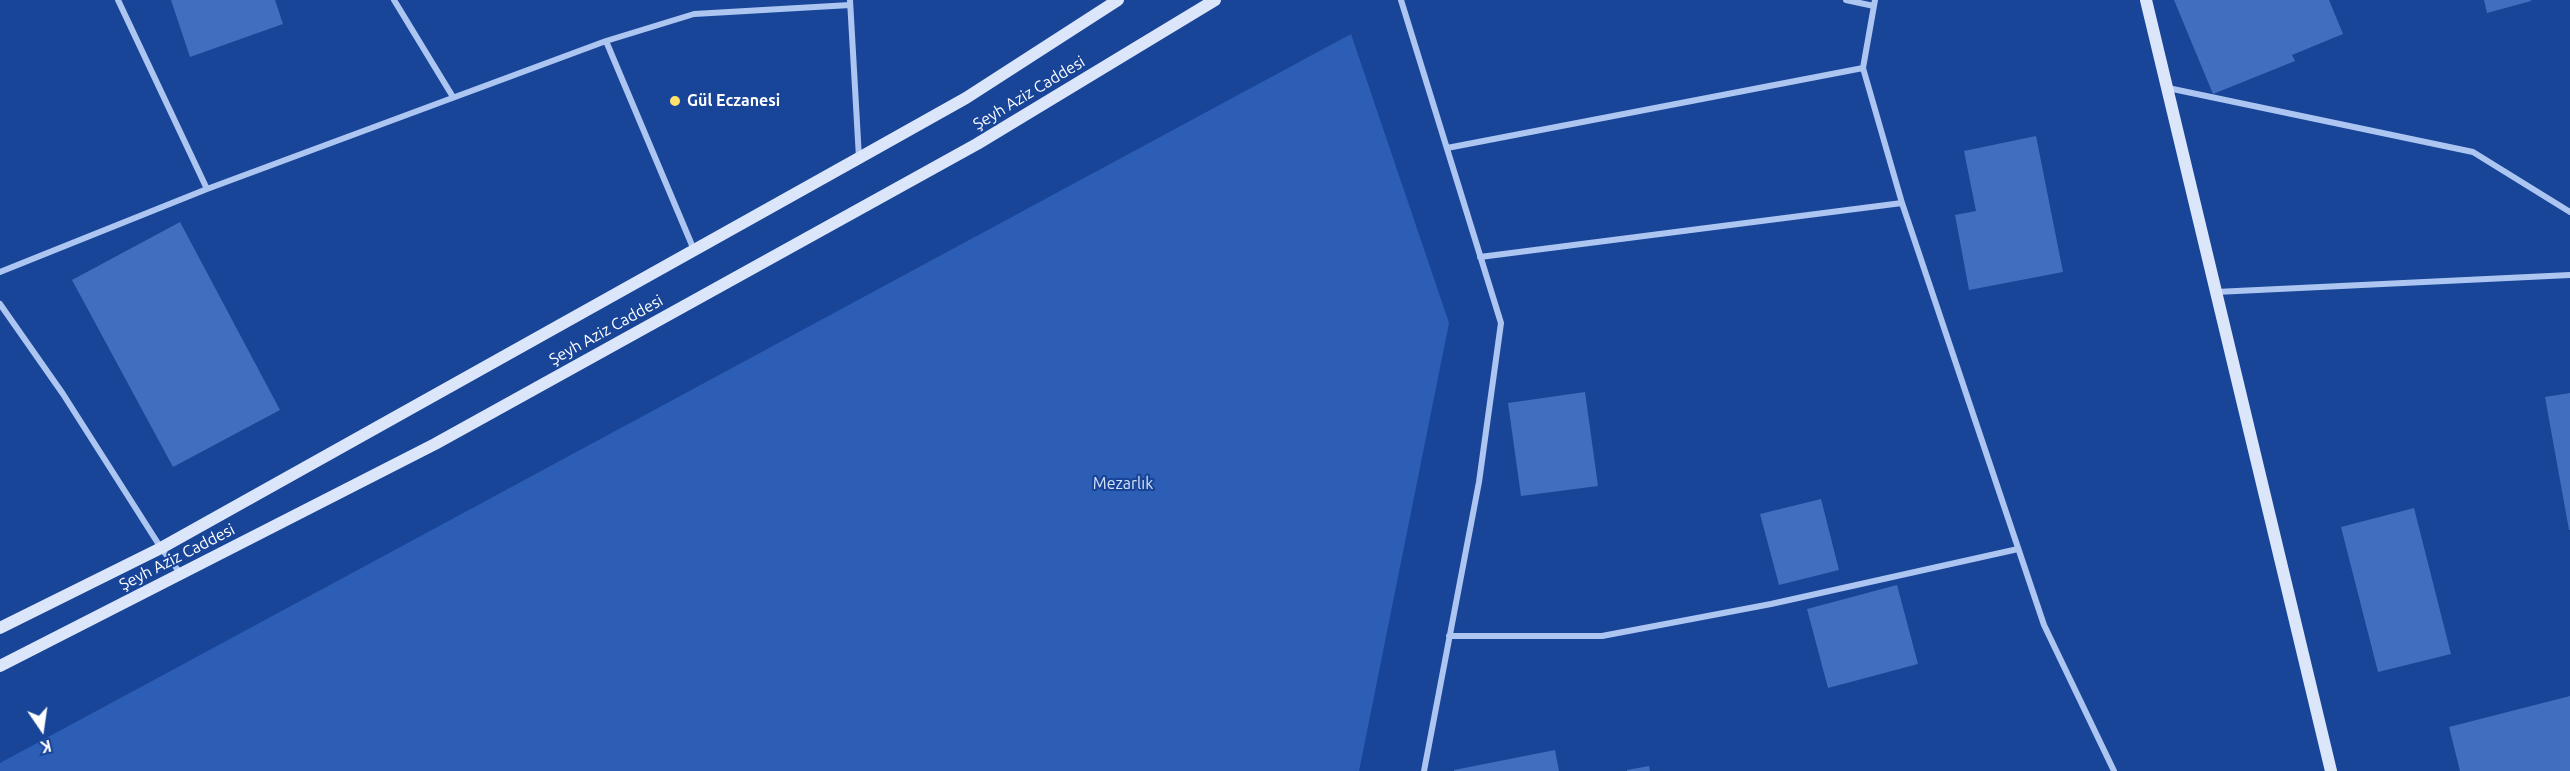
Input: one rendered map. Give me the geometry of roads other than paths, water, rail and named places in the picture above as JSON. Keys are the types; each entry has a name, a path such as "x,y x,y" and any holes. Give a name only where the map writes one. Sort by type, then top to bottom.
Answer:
{"main road":[{"name":"Şeyh Aziz Caddesi","path":"0,628 161,548 860,158 966,98 1118,0"},
{"name":"Şeyh Aziz Caddesi","path":"0,666 435,444 977,144 1215,0"},
{"path":"2146,0 2331,771"}],"street":[{"path":"118,0 207,189"},
{"path":"394,0 453,97"},
{"path":"1401,0 1501,323 1479,482 1424,771"},
{"path":"1846,0 1874,3 1863,68 1902,203 2044,625 2114,771"},
{"path":"0,272 207,189 453,97 606,41 694,14 850,3 860,158"},
{"path":"606,41 694,250"},
{"path":"1447,148 1863,68"},
{"path":"2167,88 2473,152 2570,212"},
{"path":"1480,257 1902,203"},
{"path":"2216,292 2570,275"},
{"path":"0,304 63,394 161,548 181,574"},
{"path":"1449,636 1602,636 1770,604 2018,549"}],"place":[{"name":"Gül Eczanesi","path":"675,101"}],"park label":[{"name":"Mezarlık","path":"1123,484"}]}
